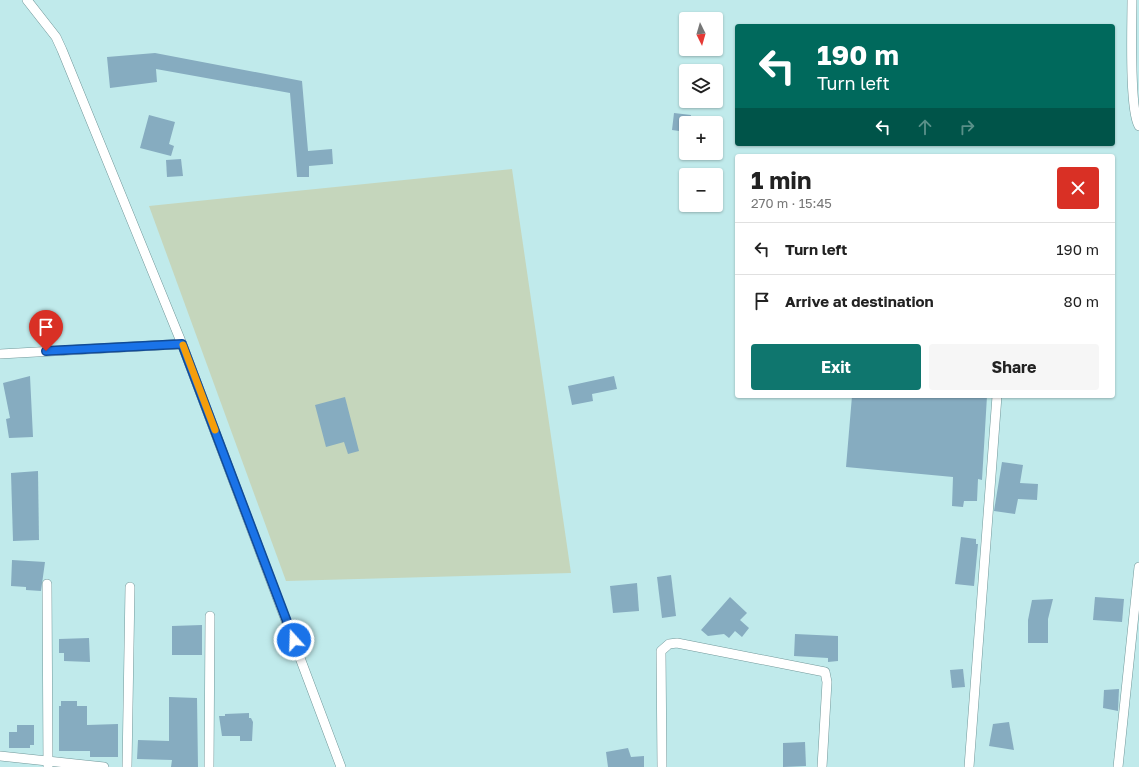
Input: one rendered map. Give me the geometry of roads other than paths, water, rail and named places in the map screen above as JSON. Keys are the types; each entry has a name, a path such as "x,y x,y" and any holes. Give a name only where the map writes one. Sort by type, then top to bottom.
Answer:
{"street":[{"path":"27,0 56,37 62,50 182,344 341,767"},
{"path":"1132,0 1136,81 1136,121 1139,126"},
{"path":"0,354 182,344"},
{"path":"969,767 997,398"},
{"path":"1118,767 1139,568"},
{"path":"47,584 48,764"},
{"path":"127,767 130,588"},
{"path":"210,616 210,767"},
{"path":"662,767 661,651 669,644 677,643 825,672 827,682 822,767"},
{"path":"0,756 48,764 104,767"}]}
